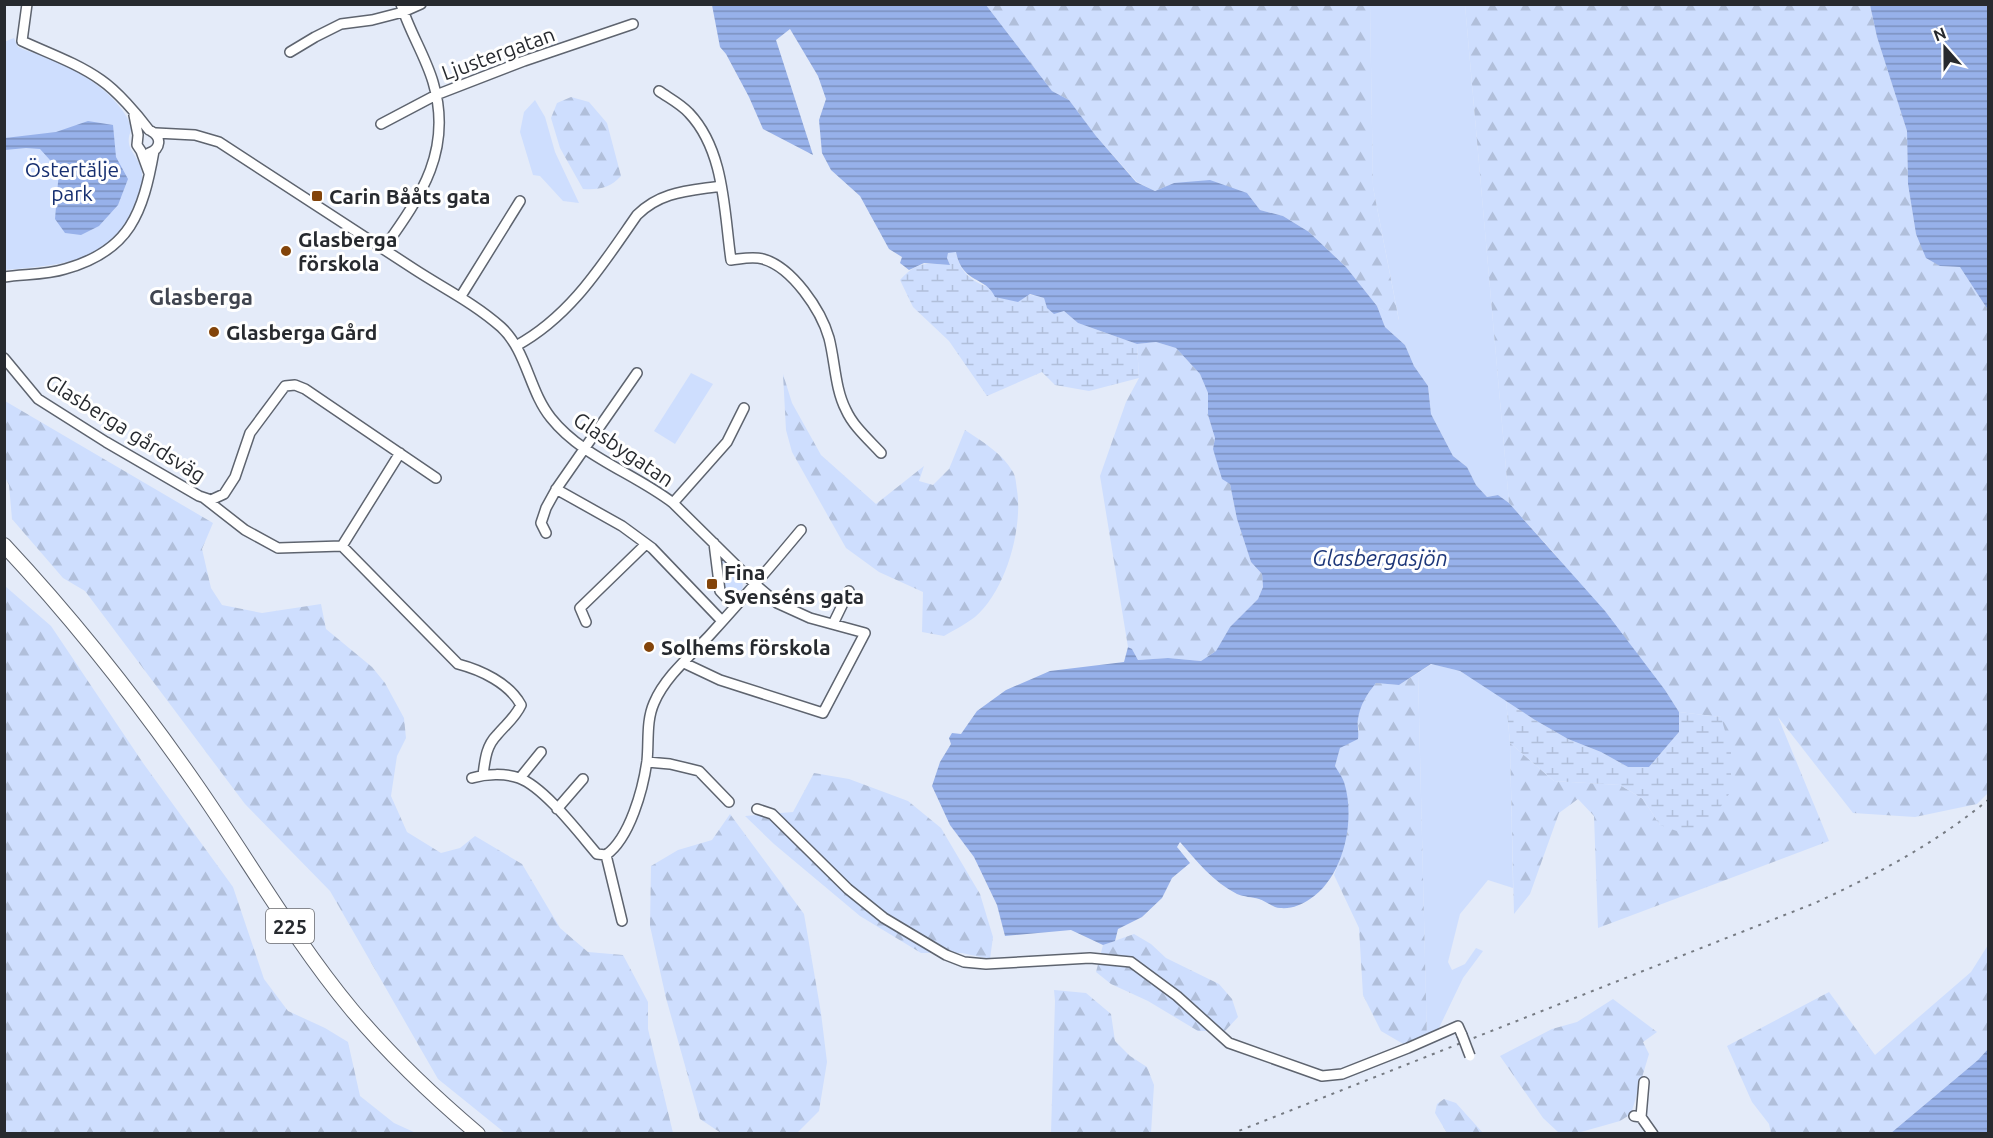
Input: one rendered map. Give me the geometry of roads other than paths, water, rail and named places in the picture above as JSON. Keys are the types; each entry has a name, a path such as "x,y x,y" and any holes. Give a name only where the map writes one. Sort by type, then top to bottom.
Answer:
{"main road":[{"name":"225","path":"4,545 36,579 131,694 198,787 296,934 351,1009 415,1077 478,1134"}],"street":[{"path":"4,278 63,270 97,258 120,239 134,222 144,200 159,139 101,80 71,63 22,41 21,33 27,4"},
{"path":"290,52 341,24 372,20 402,8 421,4"},
{"path":"384,248 410,212 435,162 440,131 433,81 402,8"},
{"name":"Ljustergatan","path":"381,124 436,95 524,61 633,24"},
{"path":"659,91 683,107 700,127 713,156 721,186 730,260 759,258 769,261 784,272 807,295 827,332 846,412 881,453"},
{"path":"134,115 138,135 136,146 141,151 149,174"},
{"path":"138,135 142,131 152,132"},
{"name":"Glasbygatan","path":"152,132 195,135 219,142 416,270 461,296 502,328 516,346 538,400 562,431 584,448 673,503 767,596 810,618 865,633 823,713 720,680 684,663"},
{"path":"141,151 147,153 181,134"},
{"path":"516,346 549,325 567,309 588,285 644,208 662,197 721,186"},
{"path":"461,296 519,201"},
{"name":"Glasberga gårdsväg","path":"4,358 38,399 106,442 211,500 224,494 235,477 250,433 285,386 296,385 305,389 436,478"},
{"path":"546,534 541,523 556,489 637,372"},
{"path":"673,503 727,442 744,408"},
{"path":"342,546 400,453"},
{"path":"556,489 613,521 646,544 668,562 722,621"},
{"path":"204,498 245,530 278,548 342,546 458,664 479,669 516,696 521,705 517,715 496,735 486,753 483,775"},
{"path":"472,778 483,775 520,778 557,809 597,854 606,855 616,847 626,831 640,793 647,762 649,723 654,701 668,681 756,585 801,530"},
{"path":"714,543 720,591 735,608"},
{"path":"586,622 580,608 646,544"},
{"path":"833,624 849,591"},
{"path":"520,778 541,752"},
{"path":"647,762 688,767 699,771 729,802"},
{"path":"557,809 584,779"},
{"path":"757,809 772,814 848,889 884,918 933,948 964,962 997,964 1090,958 1131,962 1177,996 1229,1043 1322,1076 1342,1074 1458,1026 1471,1061"},
{"path":"606,855 622,921"},
{"path":"1644,1082 1638,1116 1653,1134"}],"water":[{"name":"Glasbergasjön","path":"712,5 986,5 1052,91 1069,100 1096,136 1136,182 1155,191 1174,183 1210,180 1247,193 1260,210 1283,216 1309,232 1346,267 1377,306 1385,327 1405,345 1414,366 1428,386 1431,414 1453,456 1467,467 1476,485 1487,497 1498,495 1509,503 1605,611 1679,712 1679,732 1649,767 1628,767 1601,752 1568,739 1460,671 1431,664 1399,685 1376,683 1364,700 1358,719 1358,739 1340,748 1335,766 1344,782 1349,813 1344,846 1331,877 1310,899 1296,906 1280,908 1259,899 1237,894 1213,877 1180,842 1177,847 1190,863 1172,878 1162,898 1142,917 1118,929 1115,941 1103,945 1071,930 1005,936 997,905 974,857 950,825 932,786 940,762 951,744 949,738 952,733 961,734 977,711 1006,690 1050,671 1124,662 1128,647 1132,649 1138,660 1168,658 1201,661 1216,651 1230,627 1258,599 1263,587 1262,574 1251,562 1237,519 1230,484 1222,479 1213,449 1215,438 1208,415 1208,393 1200,374 1176,348 1156,342 1137,344 1078,323 1064,311 1054,314 1047,308 1044,298 1030,294 1018,302 995,297 991,290 963,270 956,252 948,253 947,258 950,265 924,263 909,270 900,263 902,257 889,249 860,196 831,170 822,153 819,120 826,99 818,76 790,29 776,40 813,155 763,129 749,97 720,47"},
{"path":"1870,5 1988,5 1988,310 1960,267 1940,266 1926,258 1916,234 1908,184 1907,131 1877,37"},
{"path":"88,121 113,125 116,157 128,179 118,205 99,226 81,235 65,233 55,219 59,170 40,149 5,150 5,138 56,132"},
{"path":"1988,1049 1988,1133 1891,1133 1978,1060"}],"railway":[{"path":"1231,1134 1815,903 1905,857 1948,830 1988,800"}],"place":[{"name":"Carin Bååts gata","path":"317,196"},
{"name":"Glasberga förskola","path":"286,251"},
{"name":"Glasberga Gård","path":"214,332"},
{"name":"Fina Svenséns gata","path":"712,584"},
{"name":"Solhems förskola","path":"649,647"}],"district":[{"name":"Glasberga","path":"201,296"}],"park label":[{"name":"Östertälje park","path":"72,181"}]}
